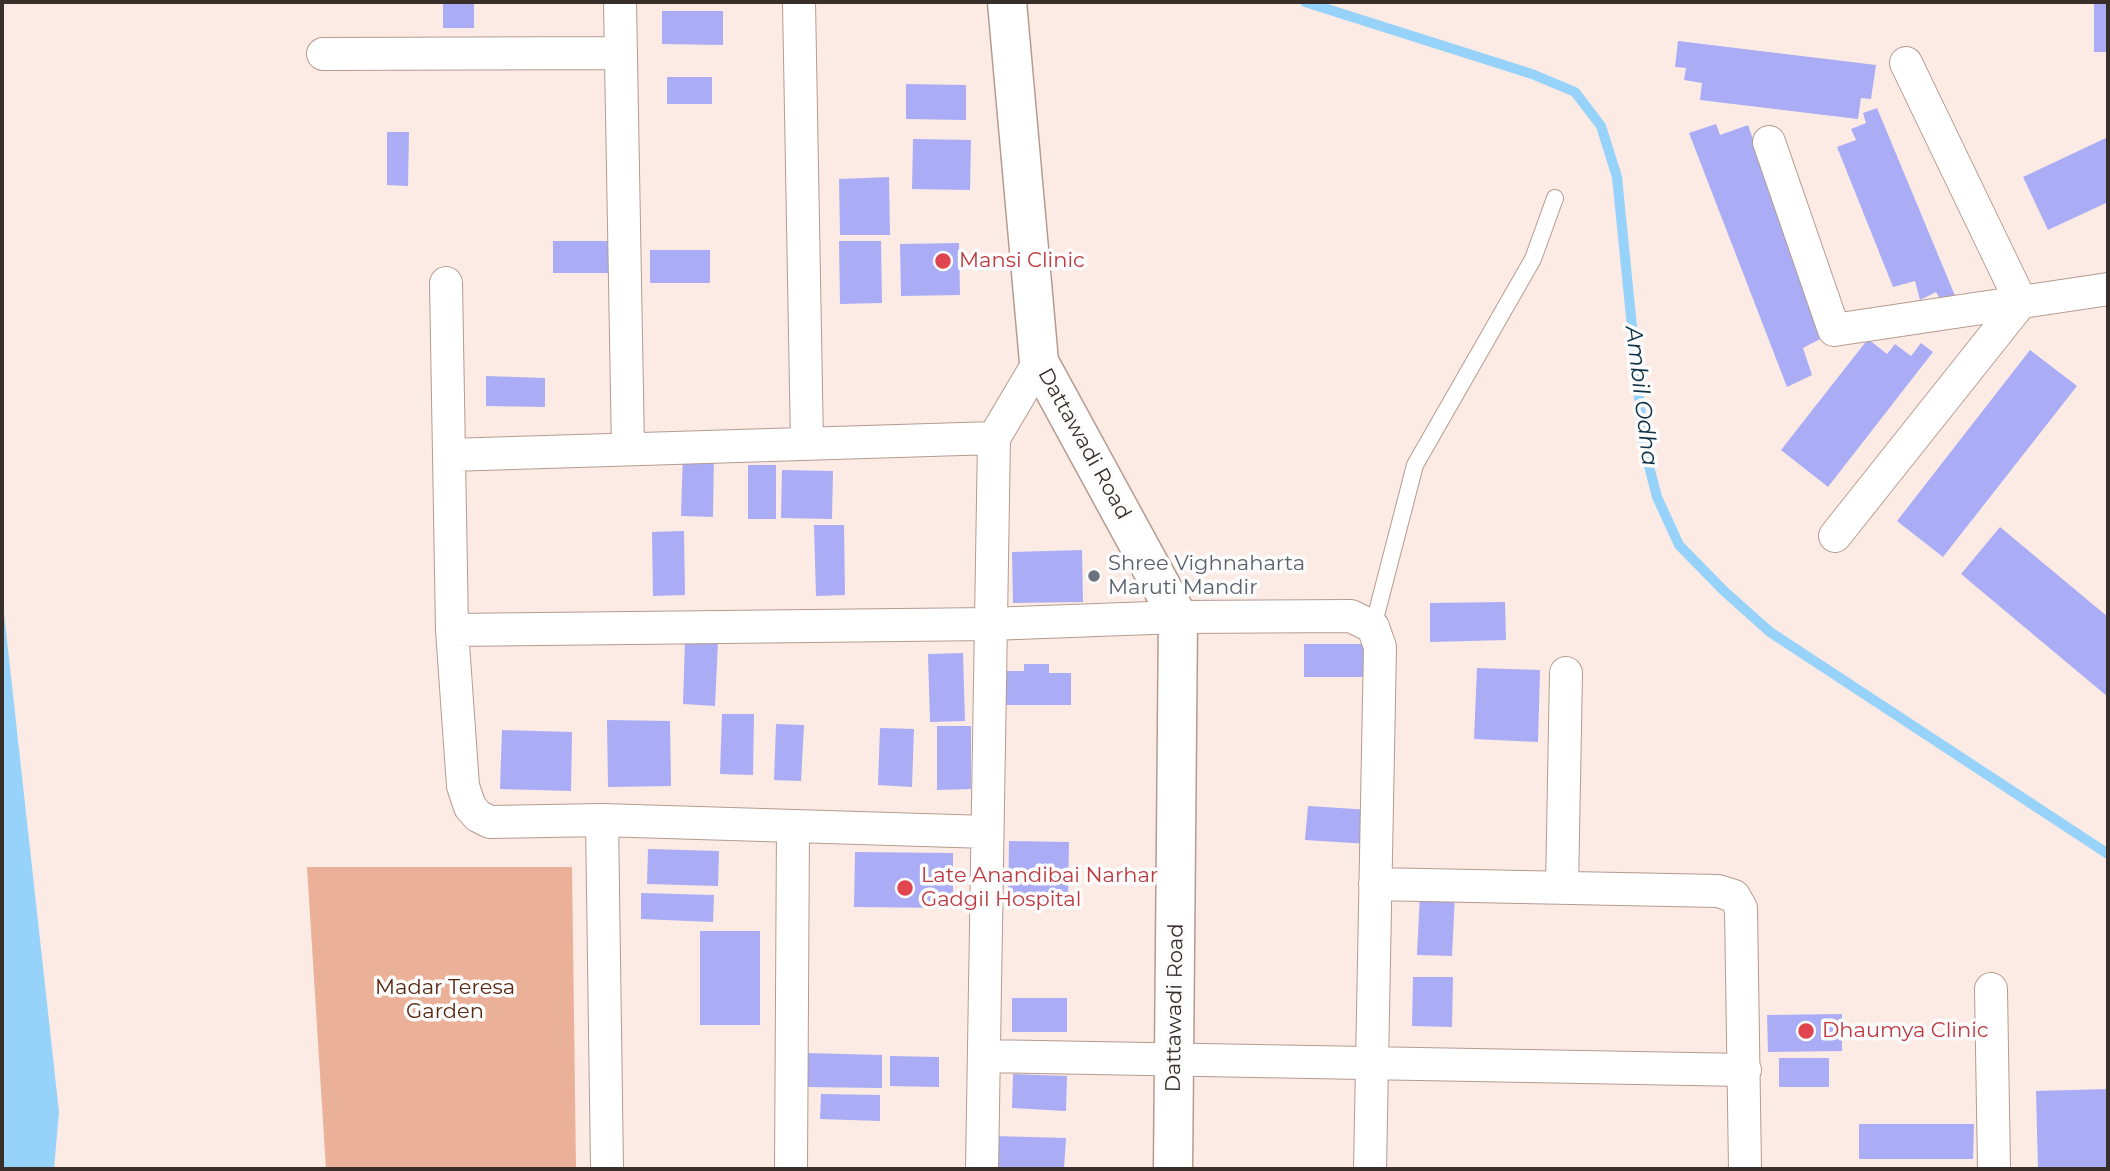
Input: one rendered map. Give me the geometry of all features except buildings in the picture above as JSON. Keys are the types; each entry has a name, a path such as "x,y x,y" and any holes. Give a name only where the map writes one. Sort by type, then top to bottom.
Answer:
{"street":[{"path":"620,2 628,449"},
{"path":"799,2 807,444"},
{"name":"Dattawadi Road","path":"1007,2 1039,362 1178,617 1173,1169"},
{"path":"323,54 621,53"},
{"path":"1906,63 2021,302"},
{"path":"1769,142 1835,330 2108,289"},
{"path":"446,283 452,630 463,786 470,807 478,816 490,822 603,820 987,832"},
{"path":"1835,536 2021,302"},
{"path":"982,1169 993,438 1039,362"},
{"path":"449,456 993,438"},
{"path":"452,630 990,624 1178,617 1351,616 1373,627 1380,647 1370,1169"},
{"path":"1562,888 1566,673"},
{"path":"603,820 607,1169"},
{"path":"791,1169 793,826"},
{"path":"1375,884 1718,891 1734,897 1741,908 1745,1169"},
{"path":"1991,989 1994,1169"},
{"path":"984,1056 1745,1070"}],"lane":[{"path":"1373,627 1415,465 1533,259 1555,198"}],"green space":[{"name":"Madar Teresa Garden","path":"307,867 572,867 576,1169 326,1169"}],"water":[{"path":"2,595 59,1112 54,1169 2,1169"}],"waterway":[{"name":"Ambil Odha","path":"1305,2 1532,74 1575,92 1601,126 1617,177 1644,447 1657,497 1679,545 1724,591 1770,632 2108,854"}],"place":[{"name":"Mansi Clinic","path":"943,261"},
{"name":"Shree Vighnaharta Maruti Mandir","path":"1094,576"},
{"name":"Late Anandibai Narhar Gadgil Hospital","path":"905,888"},
{"name":"Dhaumya Clinic","path":"1806,1031"}]}
